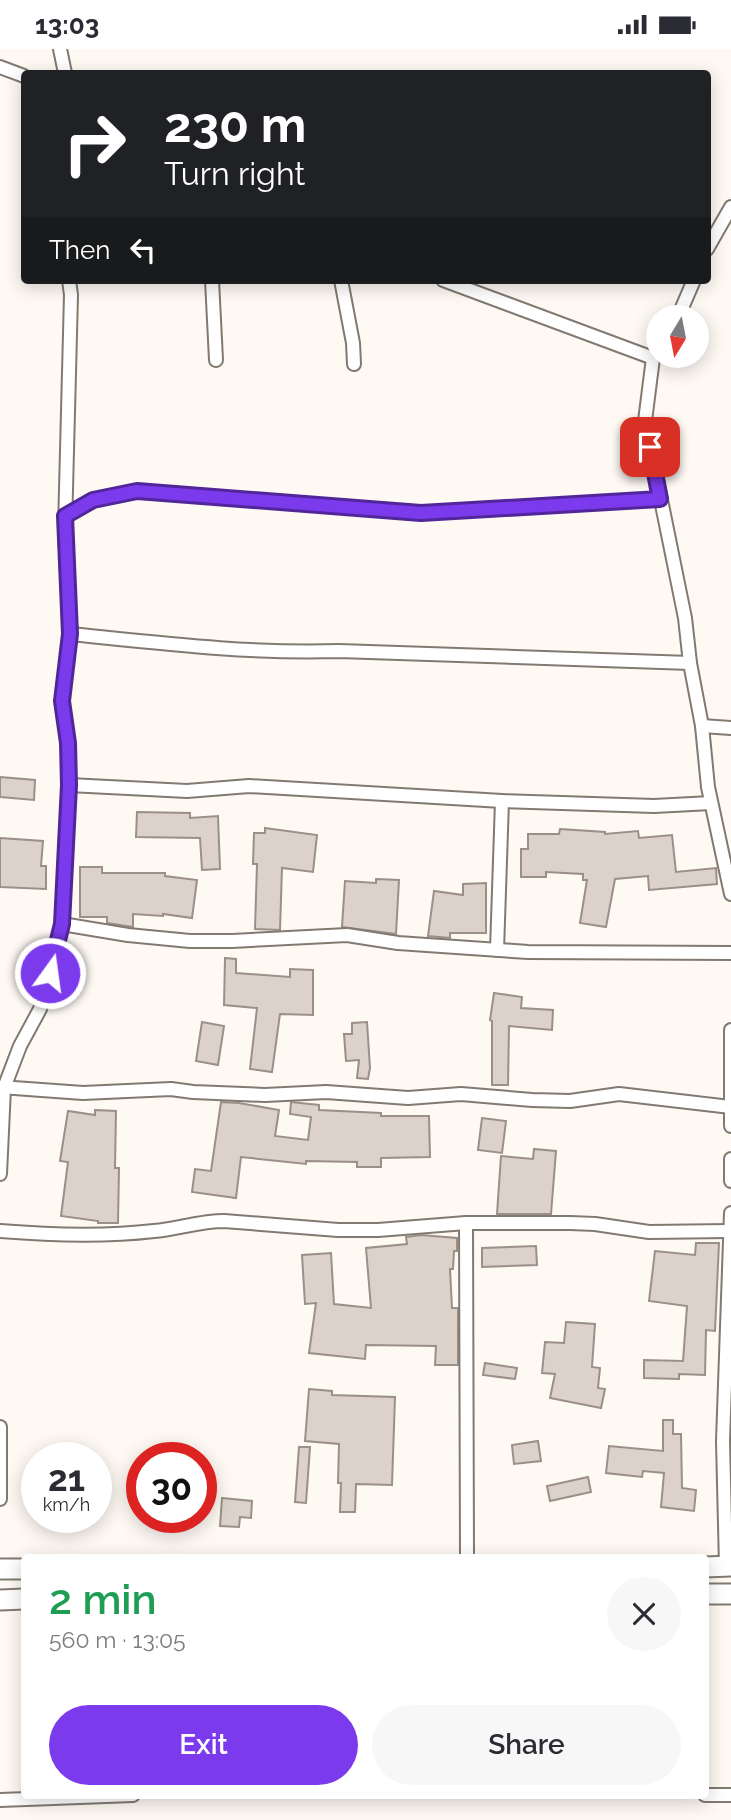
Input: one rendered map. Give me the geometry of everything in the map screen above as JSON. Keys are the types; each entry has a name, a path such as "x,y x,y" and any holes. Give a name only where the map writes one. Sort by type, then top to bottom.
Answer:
{"main road":[{"path":"709,1567 728,1566"},
{"path":"0,1569 21,1569"},
{"path":"709,1594 731,1594"},
{"path":"0,1599 21,1599"}],"street":[{"path":"60,49 64,70"},
{"path":"0,67 21,75"},
{"path":"711,242 731,207"},
{"path":"0,1174 2,1088 40,1009 62,924 69,785 68,743 62,701 70,634 65,516 70,284"},
{"path":"212,284 216,360"},
{"path":"342,284 353,343 354,364"},
{"path":"455,284 646,351"},
{"path":"683,305 692,284"},
{"path":"654,368 645,421 685,618 712,803 731,894"},
{"path":"65,516 93,500 137,491 421,513 660,499"},
{"path":"70,634 191,647 283,653 339,652 690,663"},
{"path":"702,726 731,728"},
{"path":"69,785 187,791 249,786 502,801 654,806 712,803"},
{"path":"497,950 502,801"},
{"path":"62,924 128,935 190,941 347,935 398,943 497,950 731,953"},
{"path":"731,1030 731,1126"},
{"path":"2,1088 83,1093 171,1089 265,1095 326,1091 408,1098 461,1094 570,1101 619,1094 731,1107"},
{"path":"731,1159 731,1181"},
{"path":"728,1566 723,1466 731,1213"},
{"path":"0,1231 44,1235 154,1231 207,1221 338,1230 378,1230 466,1223 570,1223 649,1232 729,1231"},
{"path":"466,1223 467,1554"},
{"path":"0,1427 0,1499"},
{"path":"709,1795 731,1795"},
{"path":"0,1800 27,1799"}],"building":[{"path":"0,777 35,780 34,800 0,797"},
{"path":"137,812 190,813 190,818 218,816 220,869 202,870 200,838 136,837"},
{"path":"265,828 317,835 313,872 282,868 280,930 255,929 257,864 253,864 254,833 265,833"},
{"path":"560,829 605,834 638,831 639,838 672,835 676,872 716,868 717,884 649,890 648,876 615,879 606,927 580,923 587,880 583,880 583,874 546,872 546,877 521,877 521,849 528,849 528,834 559,834"},
{"path":"0,838 43,841 41,866 46,866 46,889 0,887"},
{"path":"80,867 102,867 102,873 165,873 165,876 197,880 192,918 133,914 133,927 107,923 107,917 80,917"},
{"path":"376,879 399,880 396,934 342,927 345,881 376,883"},
{"path":"486,883 486,933 450,933 450,938 428,936 434,891 463,895 463,884"},
{"path":"225,958 236,959 236,973 290,977 290,969 313,970 313,1015 280,1014 272,1072 250,1069 257,1008 224,1005"},
{"path":"494,993 522,997 521,1008 553,1010 552,1030 509,1026 508,1085 492,1085 490,1020"},
{"path":"202,1022 224,1026 218,1065 196,1061"},
{"path":"367,1022 370,1068 368,1079 357,1078 359,1060 346,1061 344,1034 352,1034 352,1023"},
{"path":"221,1102 279,1110 275,1136 308,1140 311,1117 290,1114 291,1102 319,1105 319,1110 381,1113 381,1116 429,1116 430,1157 381,1158 381,1167 357,1167 357,1162 306,1161 306,1164 241,1157 236,1198 192,1192 195,1169 211,1171"},
{"path":"95,1110 116,1111 118,1223 98,1223 61,1216 68,1162 60,1161 68,1111 95,1115"},
{"path":"482,1118 506,1121 502,1153 478,1150"},
{"path":"534,1149 556,1151 551,1214 497,1214 501,1156 533,1159"},
{"path":"421,1235 457,1238 453,1269 450,1269 452,1308 458,1308 458,1365 435,1365 436,1346 366,1345 365,1359 309,1353 316,1303 305,1304 302,1255 331,1253 334,1304 371,1308 366,1248 407,1244 406,1237"},
{"path":"696,1243 719,1243 715,1331 706,1330 705,1375 679,1374 679,1379 644,1378 644,1360 683,1361 687,1306 649,1301 655,1251 695,1255"},
{"path":"536,1246 537,1265 482,1267 482,1248"},
{"path":"566,1322 595,1324 592,1367 600,1368 598,1388 605,1389 601,1408 550,1398 555,1374 542,1373 545,1342 564,1343"},
{"path":"485,1363 517,1368 515,1379 483,1375"},
{"path":"309,1389 332,1391 332,1395 395,1397 392,1485 356,1484 355,1512 340,1512 339,1444 305,1441"},
{"path":"663,1420 673,1420 673,1434 681,1434 682,1488 696,1490 694,1511 661,1507 664,1473 643,1471 642,1477 606,1473 609,1446 663,1451"},
{"path":"538,1441 541,1461 514,1464 512,1445"},
{"path":"299,1447 310,1447 306,1503 295,1502"},
{"path":"588,1477 591,1492 550,1501 547,1486"},
{"path":"222,1498 252,1501 251,1518 240,1517 239,1527 220,1526"}],"route":[{"path":"50,973 62,924 69,785 68,743 62,701 70,634 65,516 93,500 137,491 204,494 421,513 660,499 650,447"}]}
